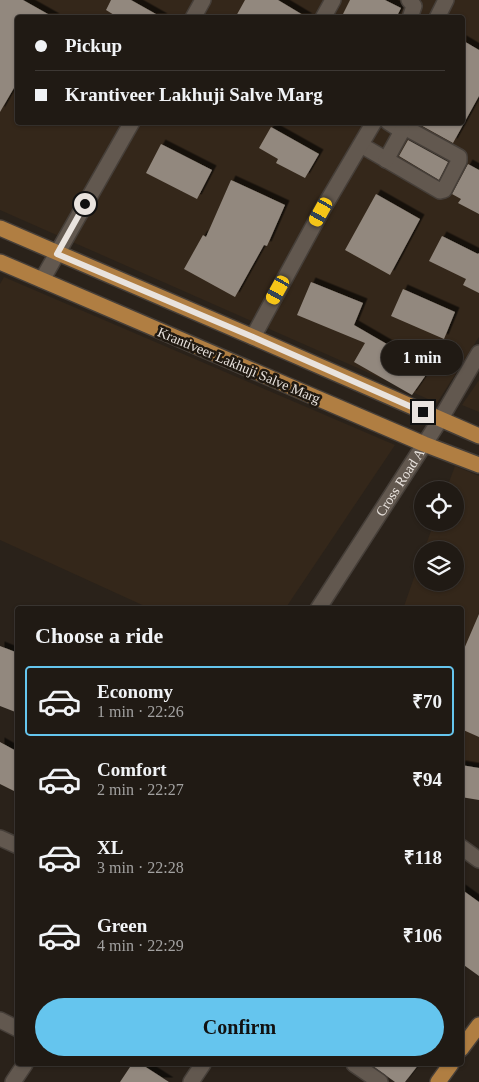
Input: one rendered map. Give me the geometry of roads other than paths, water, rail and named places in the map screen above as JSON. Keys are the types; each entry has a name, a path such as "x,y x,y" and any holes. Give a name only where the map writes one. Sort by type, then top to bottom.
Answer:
{"main road":[{"path":"0,228 479,436"},
{"name":"Krantiveer Lakhuji Salve Marg","path":"0,262 424,444 479,465"},
{"path":"464,1045 479,1024"},
{"path":"438,1082 450,1066"}],"street":[{"path":"194,15 203,0"},
{"path":"325,15 333,0"},
{"path":"438,15 446,0"},
{"path":"42,280 130,125"},
{"path":"253,337 321,212 372,125"},
{"path":"393,125 402,131"},
{"path":"361,145 386,160 440,191 444,190 459,161 459,157 406,128 402,131 386,160"},
{"name":"Cross Road A","path":"320,606 440,420 479,353"},
{"path":"0,838 15,845"},
{"path":"464,849 479,860"},
{"path":"0,1020 15,1028"},
{"path":"13,1082 24,1066"},
{"path":"191,1082 202,1066"},
{"path":"357,1066 380,1082"}]}
